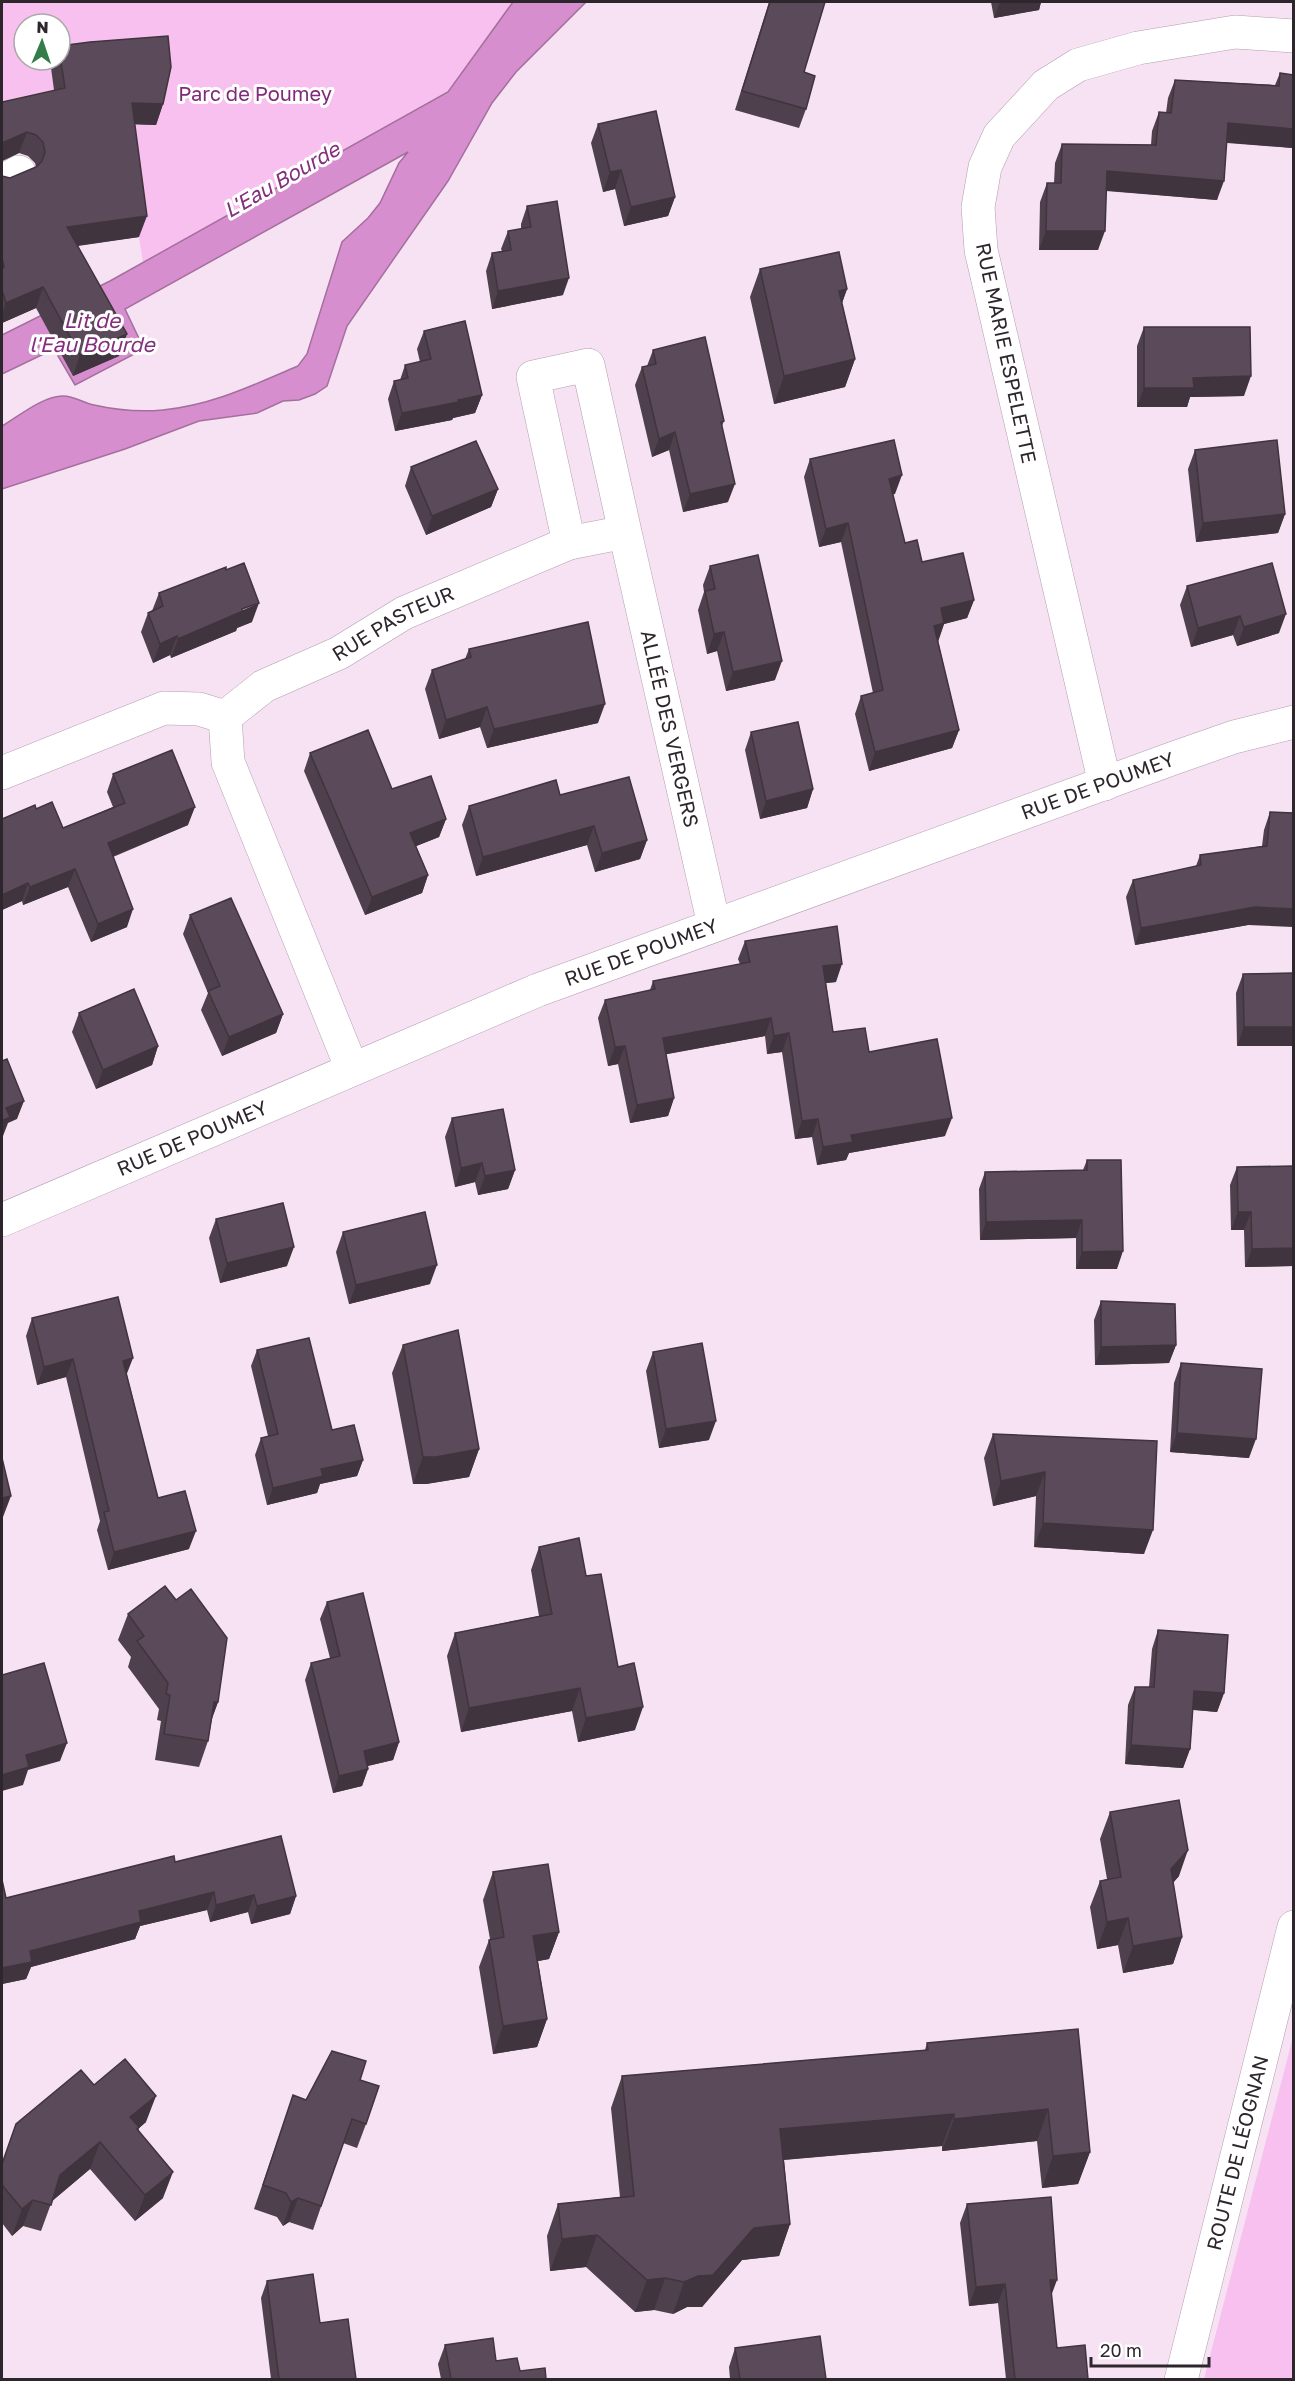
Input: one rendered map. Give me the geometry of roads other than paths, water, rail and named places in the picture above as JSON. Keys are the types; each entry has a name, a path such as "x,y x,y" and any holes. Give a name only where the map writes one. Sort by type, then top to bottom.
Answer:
{"street":[{"name":"RUE MARIE ESPELETTE","path":"1105,784 981,250 978,207 985,166 999,136 1020,112 1046,86 1078,65 1138,48 1236,32 1293,36"},
{"name":"ALLÉE DES VERGERS","path":"569,543 533,377 588,365 714,925"},
{"path":"569,543 625,532"},
{"name":"RUE PASTEUR","path":"225,717 264,686 339,653 404,613 569,543"},
{"path":"2,773 164,708 199,709 225,717 228,762 352,1069"},
{"name":"RUE DE POUMEY","path":"2,1220 538,990 1224,741 1293,722"},
{"name":"ROUTE DE LÉOGNAN","path":"1181,2379 1293,1927"}],"water":[{"name":"Lit de l'Eau Bourde","path":"513,2 586,2 516,72 492,103 448,181 347,326 327,386 315,394 299,400 283,401 257,413 199,421 125,449 2,489 2,426 47,399 67,396 111,408 137,411 163,410 216,399 298,366 307,354 342,242 368,218 380,203 399,163 408,152 125,309 144,349 75,385 54,349 2,374 2,335 110,281 448,92"}],"park label":[{"name":"Parc de Poumey","path":"255,94"}],"water label":[{"name":"L'Eau Bourde","path":"282,180"}]}
